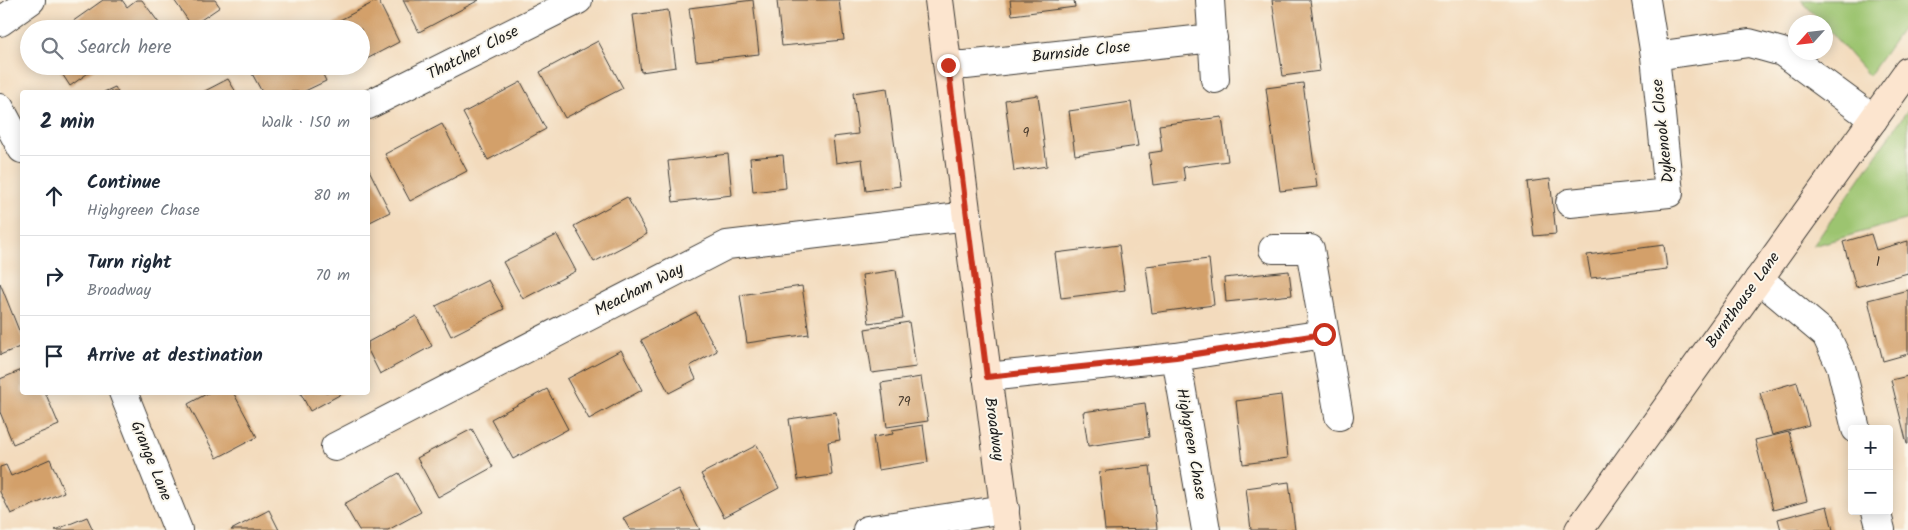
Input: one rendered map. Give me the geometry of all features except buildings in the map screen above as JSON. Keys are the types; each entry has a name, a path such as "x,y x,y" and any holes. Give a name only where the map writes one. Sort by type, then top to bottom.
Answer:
{"street":[{"path":"0,22 31,0"},
{"name":"Thatcher Close","path":"370,104 578,0"},
{"name":"Broadway","path":"939,0 1006,520"},
{"path":"1210,0 1215,79"},
{"name":"Dykenook Close","path":"1570,203 1669,193 1655,56 1646,0"},
{"name":"Burnside Close","path":"948,65 966,65 1213,38"},
{"path":"1655,56 1748,43 1782,52 1873,120"},
{"name":"Burnthouse Lane","path":"1579,530 1908,71"},
{"path":"0,108 20,145"},
{"name":"Meacham Way","path":"335,446 726,245 968,216"},
{"path":"1273,249 1310,249 1338,416"},
{"path":"1758,280 1826,335 1841,367 1855,425"},
{"path":"987,377 1176,357 1324,334"},
{"name":"Highgreen Chase","path":"1176,357 1206,530"},
{"name":"Grange Lane","path":"124,395 178,530"},
{"path":"1877,515 1881,530"},
{"path":"867,530 1006,520"}],"green space":[{"path":"1801,0 1908,0 1908,21 1869,76 1833,35 1833,15 1815,15"},
{"path":"1908,109 1908,219 1813,246 1904,115"}],"route":[{"path":"948,65 987,377 1176,357 1324,334"}]}
